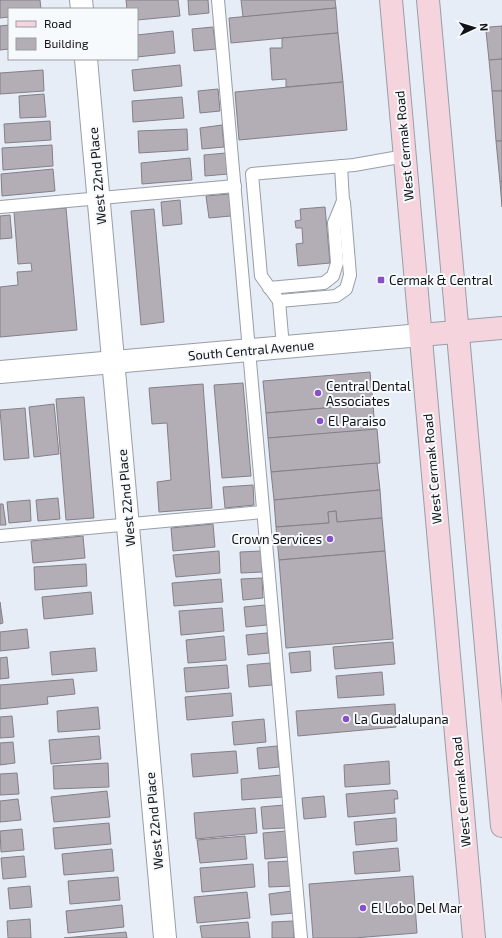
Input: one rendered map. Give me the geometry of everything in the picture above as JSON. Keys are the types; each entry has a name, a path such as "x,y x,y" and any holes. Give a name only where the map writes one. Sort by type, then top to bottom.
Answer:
{"main road":[{"name":"West Cermak Road","path":"391,0 474,938"},
{"path":"428,0 459,332 502,826"},
{"name":"South Central Avenue","path":"421,335 502,328"}],"street":[{"name":"West 22nd Place","path":"86,60 165,938"},
{"name":"South Central Avenue","path":"0,372 421,335"}],"lane":[{"path":"218,0 301,938"},
{"path":"283,347 279,301 261,276 252,174 341,166 404,156"},
{"path":"279,301 336,296 346,289 350,275 341,166"},
{"path":"0,207 235,186"},
{"path":"269,288 324,283 333,276 337,262 334,223 344,201"},
{"path":"0,536 263,512"}],"building":[{"path":"0,0 40,0 41,8 8,8 8,17 0,18"},
{"path":"126,0 178,0 180,16 138,20 138,8 127,8"},
{"path":"188,0 208,0 209,13 189,15"},
{"path":"241,0 335,0 336,8 243,17"},
{"path":"336,8 338,33 231,43 229,18"},
{"path":"8,25 8,49 0,50 0,26"},
{"path":"502,26 502,59 489,60 486,31 490,27"},
{"path":"213,27 216,49 194,51 192,29"},
{"path":"173,31 175,53 138,57 138,35"},
{"path":"338,33 343,82 286,87 286,79 272,80 270,48 282,48 282,38"},
{"path":"502,59 502,91 492,91 489,60"},
{"path":"180,65 182,86 134,91 132,70"},
{"path":"43,70 44,91 0,94 0,73"},
{"path":"343,82 347,130 239,140 235,92"},
{"path":"218,89 220,111 200,113 198,91"},
{"path":"492,91 502,91 502,141 496,141"},
{"path":"44,94 46,117 20,118 19,96"},
{"path":"182,97 184,118 133,122 132,101"},
{"path":"50,121 51,140 5,143 4,124"},
{"path":"222,125 224,147 202,149 200,128"},
{"path":"187,129 188,150 139,153 138,131"},
{"path":"496,141 502,141 502,181 500,182"},
{"path":"52,145 53,166 3,170 2,148"},
{"path":"226,153 228,174 205,176 204,155"},
{"path":"190,158 192,180 142,184 141,163"},
{"path":"53,169 55,191 2,196 1,174"},
{"path":"502,181 502,207 500,182"},
{"path":"229,194 231,216 209,218 206,196"},
{"path":"180,200 182,224 163,226 161,202"},
{"path":"325,207 330,263 298,266 296,244 303,243 302,228 296,228 295,221 301,220 300,209"},
{"path":"66,208 77,330 0,337 0,287 18,285 17,272 32,271 31,263 18,264 14,212"},
{"path":"154,209 164,322 141,325 131,211"},
{"path":"10,215 12,238 0,239 0,216"},
{"name":"Central Dental Associates","path":"370,372 373,404 266,413 263,381"},
{"path":"243,383 251,476 222,478 214,385"},
{"path":"203,384 212,508 159,512 157,482 171,480 167,423 152,424 149,388"},
{"path":"84,397 94,518 66,520 56,399"},
{"path":"54,404 59,454 34,457 29,407"},
{"name":"El Paraiso","path":"373,404 375,430 268,438 266,413"},
{"path":"25,408 29,458 4,460 0,410"},
{"path":"377,429 380,463 271,472 268,438"},
{"path":"377,463 380,490 274,500 271,472"},
{"path":"253,485 254,505 225,508 223,487"},
{"path":"380,490 382,518 337,522 336,511 328,512 329,523 276,527 274,500"},
{"path":"58,498 60,519 38,521 36,500"},
{"path":"30,500 31,521 9,523 7,502"},
{"path":"0,504 3,504 6,525 0,525"},
{"name":"Crown Services","path":"336,511 337,522 382,518 385,551 279,560 276,527 329,523 328,512"},
{"path":"213,524 215,547 173,551 171,528"},
{"path":"83,536 85,558 33,563 31,541"},
{"path":"219,551 220,573 176,577 173,555"},
{"path":"261,551 262,572 241,573 240,552"},
{"path":"385,551 393,639 286,648 279,560"},
{"path":"86,564 87,586 35,590 34,567"},
{"path":"262,578 263,598 243,600 241,579"},
{"path":"221,579 223,602 174,606 172,583"},
{"path":"91,592 93,614 44,619 42,597"},
{"path":"0,602 3,623 0,624"},
{"path":"265,605 267,625 246,627 244,607"},
{"path":"222,608 224,631 181,635 179,611"},
{"path":"27,629 29,648 0,651 0,632"},
{"path":"267,633 269,653 248,655 246,635"},
{"path":"224,636 226,660 188,663 186,640"},
{"path":"393,642 395,664 335,669 333,647"},
{"path":"95,648 97,671 52,675 50,652"},
{"path":"310,651 311,671 291,673 289,653"},
{"path":"7,657 9,678 0,679 0,658"},
{"path":"270,663 272,685 249,687 247,665"},
{"path":"227,665 229,688 186,692 184,668"},
{"path":"382,672 384,695 338,698 336,676"},
{"path":"73,679 75,694 47,697 48,704 0,709 0,685"},
{"path":"231,693 233,716 187,720 185,697"},
{"name":"La Guadalupana","path":"395,704 396,727 298,736 296,711"},
{"path":"98,707 100,729 58,732 57,711"},
{"path":"12,716 14,737 0,738 0,717"},
{"path":"264,719 266,742 234,745 232,722"},
{"path":"99,736 101,759 51,764 49,740"},
{"path":"13,742 15,763 0,765 0,743"},
{"path":"277,746 279,767 259,769 257,748"},
{"path":"236,751 238,773 193,777 191,754"},
{"path":"389,761 390,784 345,787 344,765"},
{"path":"108,763 109,787 54,789 53,766"},
{"path":"17,773 19,794 0,795 0,774"},
{"path":"281,775 283,797 242,800 241,779"},
{"path":"393,790 397,791 398,799 394,799 395,813 348,817 346,794"},
{"path":"107,791 110,817 54,822 51,797"},
{"path":"324,796 326,817 304,819 302,798"},
{"path":"18,799 21,820 0,822 0,801"},
{"path":"284,805 285,828 263,829 261,807"},
{"path":"255,808 257,833 196,839 194,813"},
{"path":"396,818 397,841 356,845 354,822"},
{"path":"109,823 111,844 55,849 53,828"},
{"path":"22,829 24,850 1,852 0,831"},
{"path":"286,831 289,857 265,859 263,833"},
{"path":"245,836 247,859 200,863 197,840"},
{"path":"398,848 400,871 355,874 353,852"},
{"path":"112,849 114,871 64,875 62,854"},
{"path":"24,856 26,877 3,879 1,858"},
{"path":"290,861 292,886 269,887 268,862"},
{"path":"253,864 255,887 202,892 200,868"},
{"name":"El Lobo Del Mar","path":"413,876 417,933 354,938 313,938 309,884"},
{"path":"118,877 120,900 70,904 68,881"},
{"path":"30,886 32,907 10,909 8,888"},
{"path":"292,891 294,913 271,915 269,894"},
{"path":"247,892 250,918 197,923 194,897"},
{"path":"122,905 124,927 68,933 66,911"},
{"path":"30,919 31,938 8,938 7,921"},
{"path":"293,921 294,938 272,938 272,922"},
{"path":"248,922 250,938 202,938 200,926"},
{"path":"126,932 127,938 64,938"}],"place":[{"name":"Cermak & Central","path":"381,280"},
{"name":"Central Dental Associates","path":"318,393"},
{"name":"El Paraiso","path":"320,421"},
{"name":"Crown Services","path":"330,539"},
{"name":"La Guadalupana","path":"346,719"},
{"name":"El Lobo Del Mar","path":"363,908"}]}
